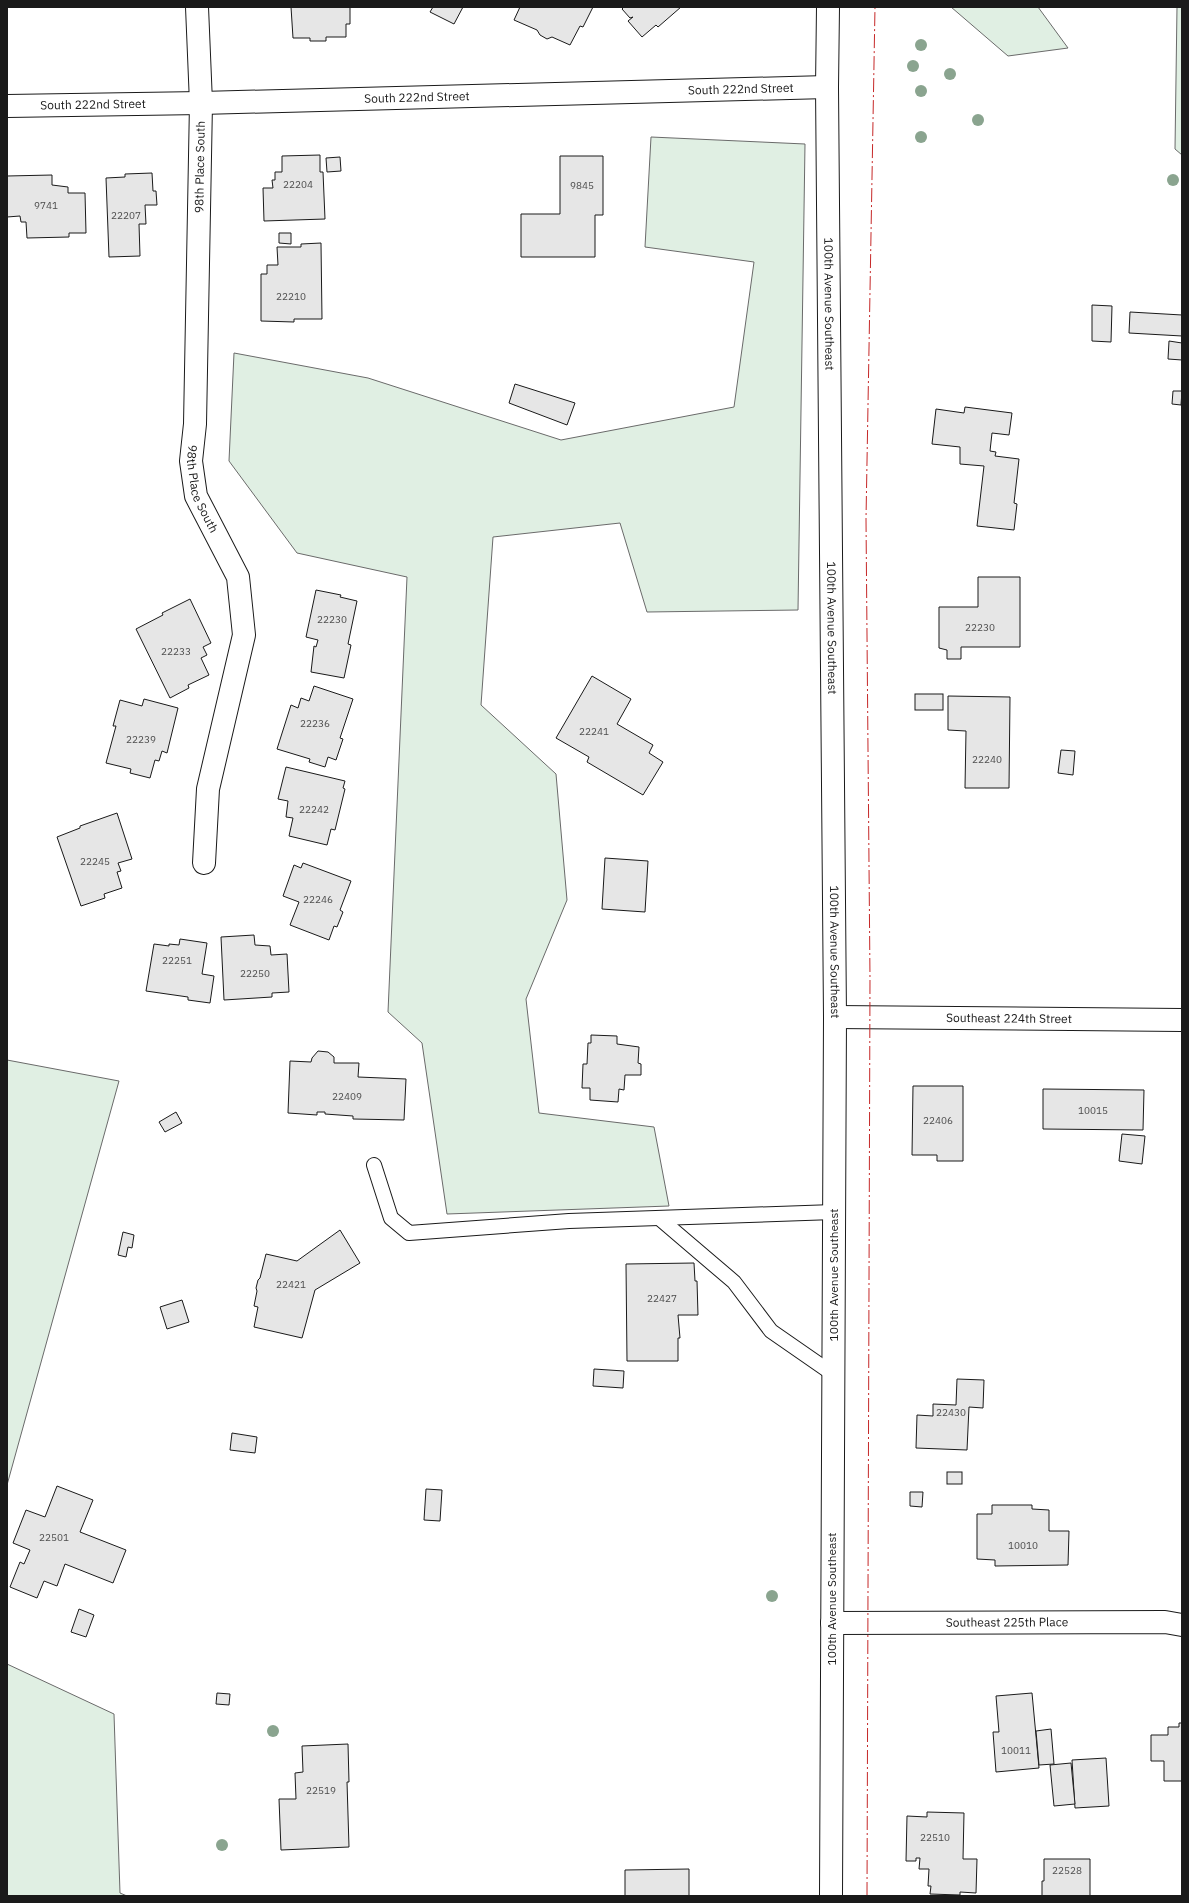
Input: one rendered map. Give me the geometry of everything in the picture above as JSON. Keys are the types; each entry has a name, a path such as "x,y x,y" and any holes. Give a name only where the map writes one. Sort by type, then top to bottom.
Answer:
{"street":[{"name":"98th Place South","path":"197,7 201,103 195,424 191,461 196,496 238,577 244,635 208,789 204,863"},
{"name":"100th Avenue Southeast","path":"828,7 827,87 835,1017 831,1896"},
{"name":"South 222nd Street","path":"7,106 201,103 827,87"},
{"name":"Southeast 224th Street","path":"835,1017 1182,1020"},
{"name":"Southeast 225th Place","path":"832,1623 1165,1622 1182,1625"}],"lane":[{"path":"374,1165 391,1218 409,1233 569,1221 834,1212"},
{"path":"659,1218 699,1254 734,1282 771,1331 833,1374"}],"green space":[{"path":"951,7 1038,7 1068,48 1008,56"},
{"path":"1177,7 1182,7 1182,155 1175,149"},
{"path":"651,137 805,144 798,610 647,612 620,523 493,537 481,705 556,774 567,900 526,999 539,1113 654,1127 669,1206 447,1214 422,1043 388,1012 407,577 297,553 229,461 234,353 368,378 561,440 734,407 754,262 645,247"},
{"path":"7,1060 119,1081 7,1485"},
{"path":"7,1664 114,1714 120,1893 127,1896 7,1896"}],"building":[{"path":"291,7 350,7 350,24 346,24 346,37 326,37 326,41 310,41 310,38 293,38"},
{"path":"433,7 463,7 454,24 430,12"},
{"path":"520,7 593,7 583,27 580,26 570,45 552,37 547,39 540,35 537,30 514,20"},
{"path":"624,7 681,7 658,27 656,25 642,37 628,21 633,17 630,18 622,9"},
{"path":"320,155 320,172 323,172 325,219 264,221 263,188 273,188 272,180 275,180 275,172 282,172 282,156"},
{"path":"560,156 603,156 603,215 595,215 595,257 521,257 521,214 560,214"},
{"path":"340,157 341,171 327,172 326,158"},
{"path":"152,173 153,191 156,191 157,205 145,205 146,224 139,224 140,256 109,257 106,178 125,177 125,174"},
{"path":"52,175 52,185 68,187 68,193 85,193 86,233 69,233 69,237 27,238 26,222 21,222 20,216 7,217 7,176"},
{"path":"279,233 291,233 291,244 279,243"},
{"path":"321,243 322,319 294,319 294,322 261,321 261,274 267,274 267,265 278,265 277,247 301,247 301,244"},
{"path":"1092,305 1112,306 1111,342 1092,341"},
{"path":"1130,312 1182,315 1182,336 1129,333"},
{"path":"1169,341 1182,343 1182,360 1168,359"},
{"path":"515,384 575,403 567,425 509,403"},
{"path":"1173,391 1182,391 1181,405 1172,404"},
{"path":"965,407 1012,413 1009,435 992,433 990,451 996,452 995,456 1019,459 1014,503 1017,504 1014,530 977,526 984,466 960,464 960,447 932,444 936,409 964,413"},
{"path":"978,577 1020,577 1020,647 961,647 961,659 947,659 947,650 939,648 939,607 978,607"},
{"path":"316,590 341,595 340,597 357,601 348,644 351,645 344,678 311,672 314,646 316,647 318,640 306,637"},
{"path":"190,599 211,643 203,647 207,655 201,658 209,675 188,685 189,688 170,698 136,629 163,615 162,613"},
{"path":"592,676 631,699 617,724 653,745 649,753 663,762 643,795 587,762 589,757 556,738"},
{"path":"314,686 353,699 340,738 343,739 336,760 328,757 325,767 309,762 310,759 277,749 291,705 298,708 301,698 309,701"},
{"path":"915,694 943,694 943,710 915,710"},
{"path":"948,696 1010,697 1009,788 965,788 966,731 948,730"},
{"path":"144,699 178,708 167,753 162,751 159,761 155,760 150,778 130,773 131,769 106,763 116,726 113,726 120,700 142,706"},
{"path":"1061,750 1075,751 1073,775 1058,773"},
{"path":"286,767 345,781 343,788 345,789 335,830 331,829 327,845 289,836 293,818 286,817 288,801 278,799"},
{"path":"117,813 132,859 118,863 121,871 117,872 122,888 104,894 105,898 81,906 57,837 80,828 80,826"},
{"path":"605,858 648,861 645,912 602,909"},
{"path":"303,863 351,881 340,910 343,912 337,927 334,926 329,940 290,925 299,902 283,896 294,865 301,868"},
{"path":"254,935 255,945 270,946 271,955 287,954 289,992 272,993 272,997 224,1000 221,937"},
{"path":"180,939 207,943 202,974 214,976 210,1003 188,1000 188,997 146,991 154,944 169,946 169,944 179,945"},
{"path":"591,1035 617,1036 617,1044 639,1047 638,1063 641,1064 641,1075 625,1075 624,1090 619,1089 618,1102 590,1100 590,1088 582,1088 583,1064 587,1064 588,1043 591,1043"},
{"path":"318,1051 328,1052 334,1057 334,1063 359,1063 358,1077 406,1079 404,1120 353,1119 353,1116 325,1114 325,1112 317,1112 317,1115 288,1113 290,1061 311,1062 312,1058"},
{"path":"913,1086 963,1086 963,1161 937,1161 937,1155 912,1155"},
{"path":"1043,1089 1144,1090 1143,1130 1043,1129"},
{"path":"176,1112 182,1123 165,1132 159,1122"},
{"path":"1122,1134 1145,1136 1142,1164 1119,1161"},
{"path":"340,1230 360,1263 315,1290 302,1338 254,1327 258,1307 254,1306 257,1291 256,1288 266,1254 297,1261"},
{"path":"123,1232 134,1235 132,1248 128,1247 126,1257 118,1255"},
{"path":"694,1263 695,1281 697,1281 698,1315 678,1315 680,1338 678,1338 678,1361 627,1361 626,1264"},
{"path":"182,1300 189,1322 167,1329 160,1307"},
{"path":"594,1369 624,1371 623,1388 593,1386"},
{"path":"957,1379 984,1380 983,1408 969,1407 967,1450 916,1448 917,1415 933,1416 933,1404 956,1405"},
{"path":"232,1433 257,1437 255,1453 230,1450"},
{"path":"947,1472 962,1472 962,1484 947,1484"},
{"path":"57,1486 93,1500 80,1532 126,1550 113,1583 65,1564 57,1586 44,1581 37,1598 10,1587 20,1562 24,1564 30,1550 13,1543 26,1510 45,1517"},
{"path":"426,1489 442,1490 440,1521 424,1520"},
{"path":"910,1492 923,1492 922,1507 910,1506"},
{"path":"992,1505 1032,1505 1032,1509 1049,1510 1049,1531 1069,1531 1068,1565 995,1566 995,1560 977,1559 977,1514 992,1514"},
{"path":"79,1609 94,1615 86,1637 71,1632"},
{"path":"217,1693 230,1694 229,1705 216,1704"},
{"path":"1032,1693 1039,1768 996,1772 993,1732 999,1732 996,1696"},
{"path":"1179,1723 1182,1723 1182,1781 1164,1781 1164,1761 1151,1761 1151,1735 1168,1735 1168,1727 1179,1727"},
{"path":"1051,1729 1054,1764 1039,1765 1036,1731"},
{"path":"348,1744 349,1782 347,1782 349,1847 281,1850 279,1799 296,1799 295,1773 303,1772 302,1746"},
{"path":"1106,1758 1109,1806 1075,1808 1072,1760"},
{"path":"1071,1763 1075,1804 1054,1806 1050,1765"},
{"path":"927,1812 964,1813 963,1859 977,1859 976,1893 960,1892 960,1895 930,1894 931,1886 928,1886 929,1869 919,1869 920,1858 916,1858 916,1861 906,1861 907,1816 927,1817"},
{"path":"1044,1859 1090,1859 1090,1896 1042,1896"},
{"path":"689,1869 689,1896 625,1896 625,1870"}],"power":[{"path":"867,1896 870,979 866,519 875,7"}]}
